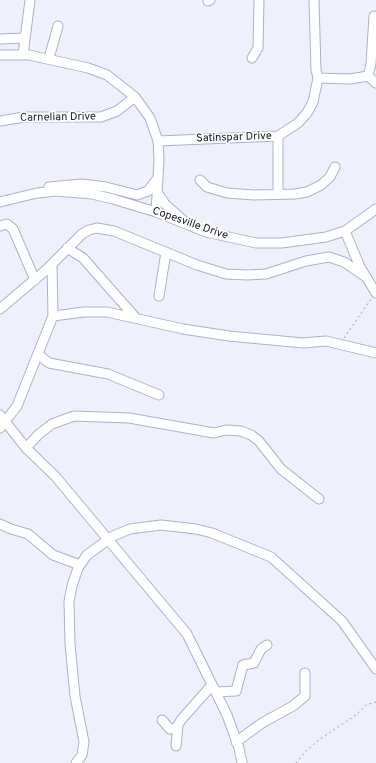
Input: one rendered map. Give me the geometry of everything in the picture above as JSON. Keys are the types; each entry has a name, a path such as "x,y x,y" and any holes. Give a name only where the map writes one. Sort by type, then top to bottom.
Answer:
{"street":[{"path":"23,55 30,0"},
{"path":"252,58 258,48 259,0"},
{"name":"Satinspar Drive","path":"158,141 278,136 298,123 307,113 313,102 318,78 314,0"},
{"path":"368,76 371,64 374,16"},
{"path":"49,58 58,26"},
{"path":"0,39 24,38"},
{"path":"0,55 23,55 49,58 88,68 107,75 135,97 150,118 158,141 156,212"},
{"path":"318,78 350,79 368,76"},
{"path":"368,76 376,83"},
{"name":"Carnelian Drive","path":"0,121 24,117 101,117 117,111 135,97"},
{"path":"278,136 278,194"},
{"path":"200,180 207,187 227,193 254,195 307,192 326,181 336,167"},
{"path":"37,193 49,187 75,184 106,187 138,195 148,191 158,177"},
{"name":"Copesville Drive","path":"0,202 37,193 55,191 92,194 156,212 192,227 222,237 256,243 282,243 326,237 345,231 376,209"},
{"path":"157,191 170,210 192,227"},
{"path":"0,226 7,224 14,229 35,280"},
{"path":"0,309 35,280 82,234 97,228 114,231 212,270 226,274 266,274 306,261 329,257 344,262 366,277"},
{"path":"345,231 352,252 376,292"},
{"path":"67,248 83,258 135,317"},
{"path":"159,296 166,252"},
{"path":"52,264 53,316 39,355 17,406 2,422 55,476 187,634 227,715 242,763"},
{"path":"53,316 95,311 135,317 183,328 229,336 303,343 317,341 376,353"},
{"path":"39,355 49,363 108,374 159,395"},
{"path":"26,448 38,434 52,424 74,416 128,418 214,433 226,430 241,431 251,435 259,441 281,470 319,499"},
{"path":"0,524 28,534 53,555 80,565"},
{"path":"76,763 82,755 84,742 75,696 69,617 72,586 80,565 87,555 107,539 130,529 161,525 212,533 271,557 342,621 376,669"},
{"path":"214,688 236,691 243,665 254,663 261,649 267,645"},
{"path":"236,742 262,723 293,706 305,696 305,673"},
{"path":"162,720 170,730 175,729 214,688"},
{"path":"176,746 178,725"}],"path":[{"path":"337,344 342,341 376,292"},
{"path":"296,763 305,752 320,739 356,715 366,705 376,702"}]}
